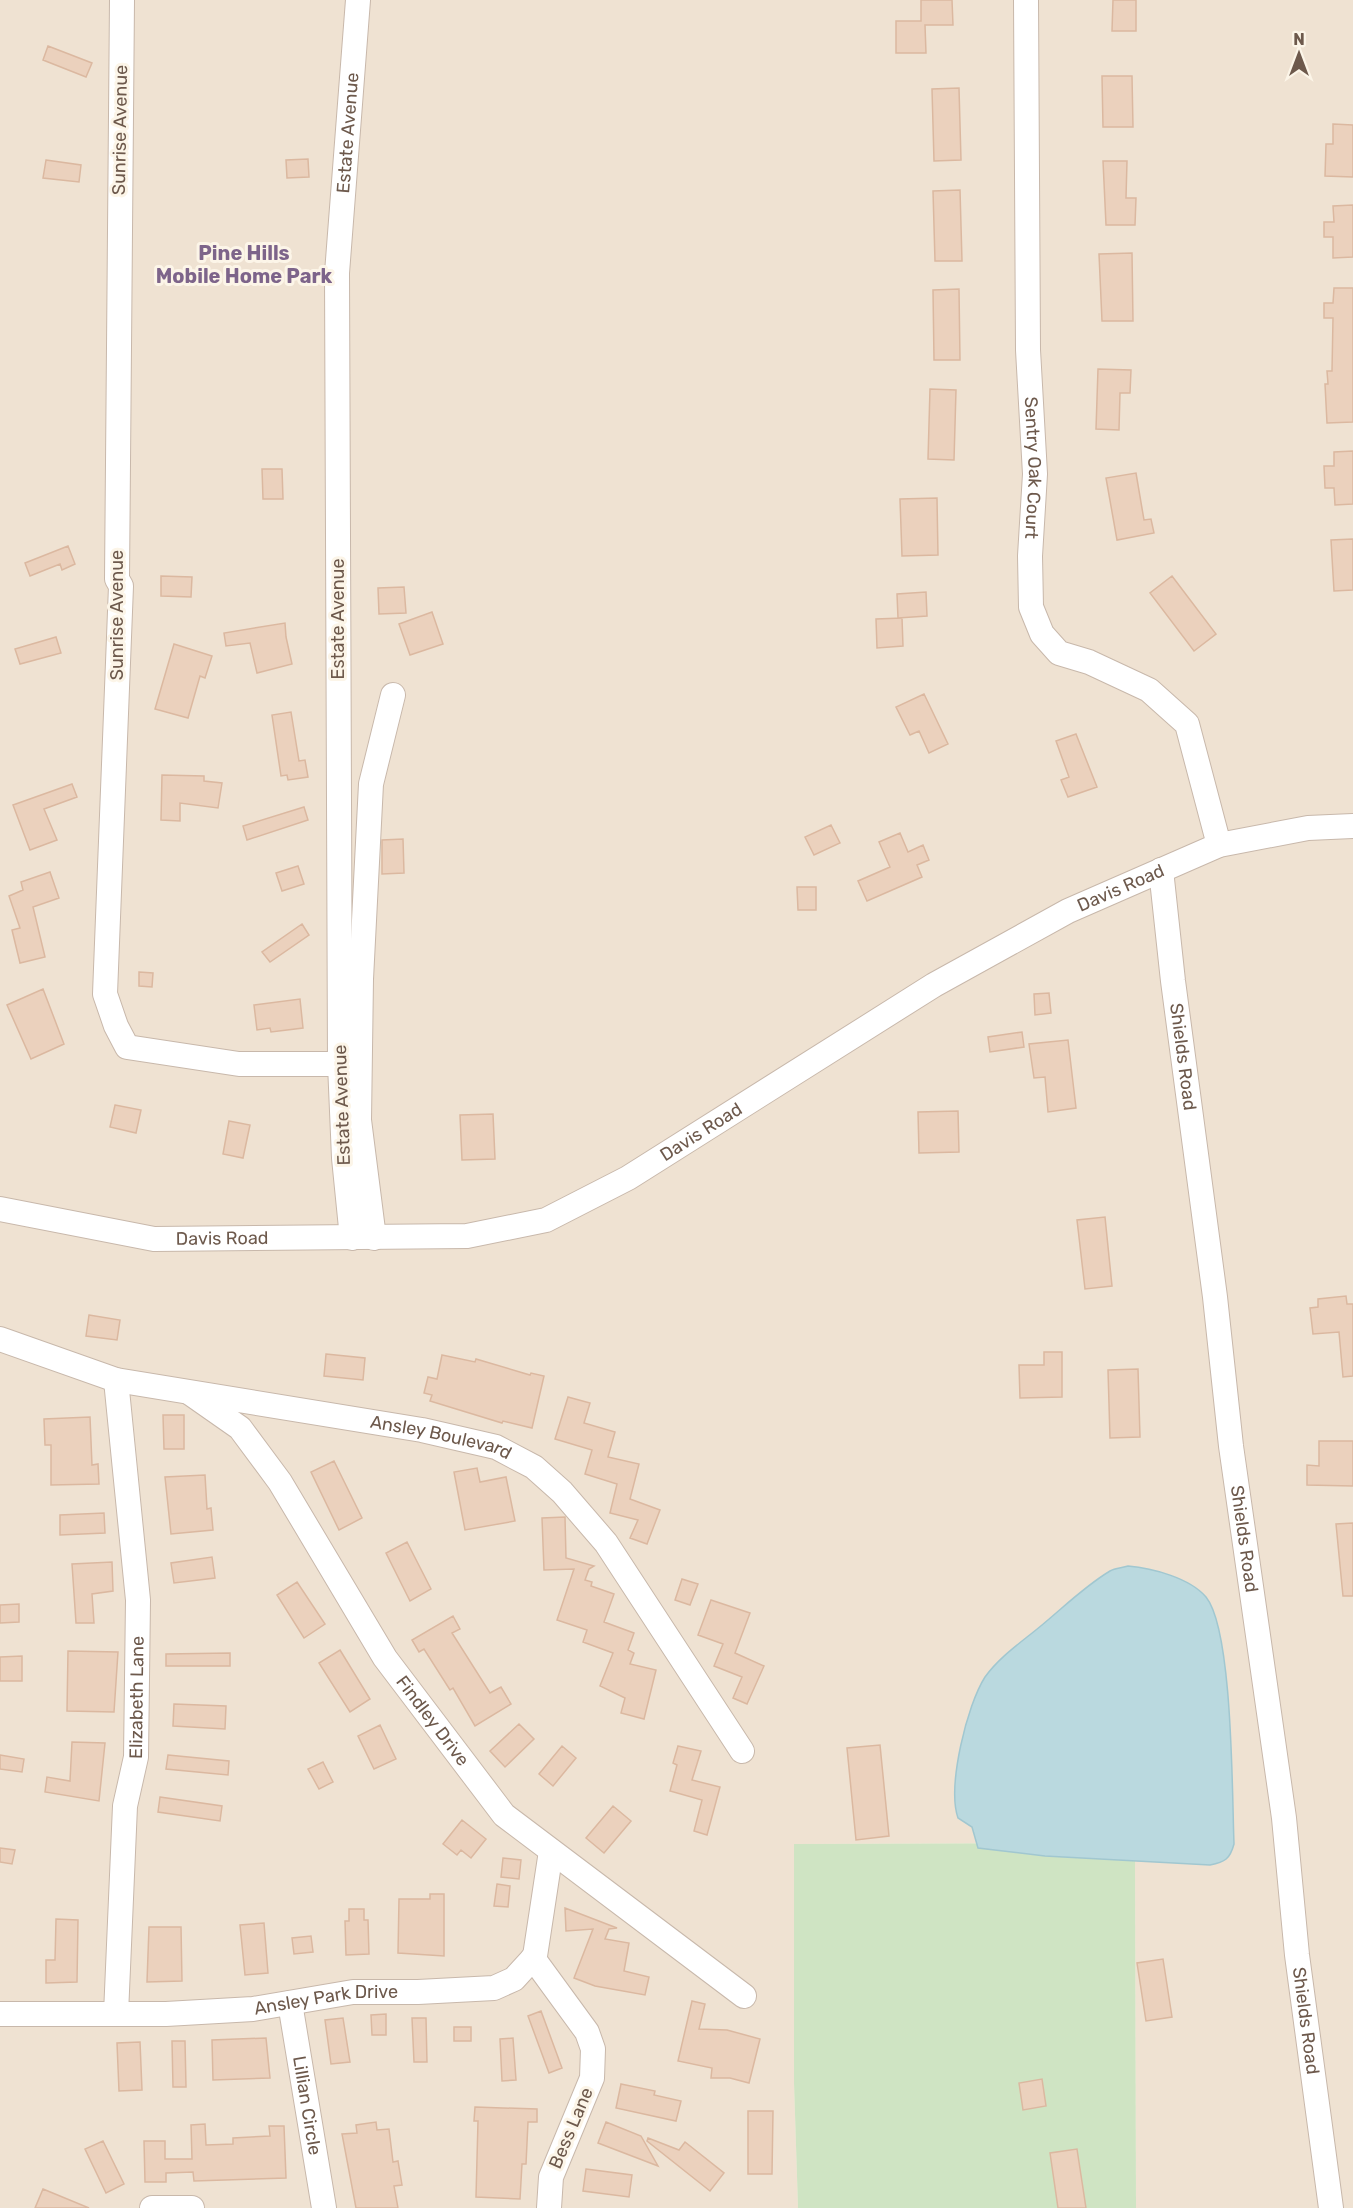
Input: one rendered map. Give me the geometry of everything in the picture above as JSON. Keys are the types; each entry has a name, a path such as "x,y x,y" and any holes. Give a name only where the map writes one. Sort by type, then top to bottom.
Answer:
{"street":[{"name":"Sunrise Avenue","path":"122,0 117,435 117,579 121,586 105,994 116,1026 127,1047 239,1064 340,1064"},
{"name":"Estate Avenue","path":"358,0 337,273 340,1064 344,1158 363,1238"},
{"name":"Sentry Oak Court","path":"1026,0 1028,350 1035,474 1030,556 1031,607 1042,634 1059,653 1089,662 1149,690 1187,724 1219,845"},
{"path":"363,1238 359,1120 361,979 371,784 393,694"},
{"name":"Davis Road","path":"0,1209 154,1239 467,1236 546,1220 628,1178 934,985 1068,911 1219,845 1308,828 1353,826"},
{"name":"Shields Road","path":"1161,870 1173,981 1215,1297 1231,1446 1284,1818 1299,1965 1331,2208"},
{"name":"Ansley Boulevard","path":"0,1339 116,1380 433,1432 496,1447 534,1467 562,1492 606,1543 742,1751"},
{"name":"Elizabeth Lane","path":"116,1380 138,1600 136,1757 125,1806 116,2014"},
{"name":"Findley Drive","path":"186,1390 240,1428 280,1482 385,1659 504,1815 744,1996"},
{"path":"533,1958 551,1851"},
{"name":"Ansley Park Drive","path":"0,2014 116,2014 254,2009 353,1992 418,1992 494,1988 514,1979 533,1958"},
{"name":"Bess Lane","path":"533,1958 587,2032 593,2049 592,2079 551,2177 549,2208"},
{"name":"Lillian Circle","path":"290,2002 324,2208"},
{"path":"152,2208 168,2206 192,2208"}],"shaded area":[{"path":"0,0 1353,0 1353,2208 1136,2208 1135,1843 794,1844 794,2084 798,2208 0,2208"}],"green space":[{"path":"1135,1843 1136,2208 798,2208 794,2084 794,1844"}],"water":[{"path":"1128,1566 1159,1572 1190,1584 1206,1597 1215,1615 1226,1677 1229,1714 1234,1844 1231,1853 1223,1861 1210,1865 1045,1856 978,1848 972,1827 958,1818 955,1786 966,1725 978,1690 991,1669 1084,1590 1110,1571"}],"building":[{"path":"921,0 952,0 953,25 925,25 926,53 896,53 896,21 921,21"},
{"path":"1113,0 1136,0 1136,31 1112,31"},
{"path":"48,46 92,63 86,77 43,60"},
{"path":"1102,76 1132,76 1133,127 1103,127"},
{"path":"959,88 961,160 934,161 932,89"},
{"path":"1333,124 1353,125 1353,177 1325,176 1326,144 1333,144"},
{"path":"308,159 309,177 287,178 286,160"},
{"path":"46,160 81,165 79,182 43,178"},
{"path":"1103,161 1127,161 1126,198 1136,198 1135,225 1106,225"},
{"path":"960,190 962,261 935,261 933,191"},
{"path":"1353,205 1353,257 1333,258 1333,237 1324,237 1324,222 1334,222 1333,206"},
{"path":"1132,253 1133,321 1102,321 1099,254"},
{"path":"1334,288 1353,288 1353,422 1327,423 1325,384 1328,384 1327,371 1332,371 1333,318 1324,318 1324,303 1333,303"},
{"path":"959,289 960,360 934,360 933,290"},
{"path":"1098,369 1131,370 1130,393 1120,393 1119,430 1096,429"},
{"path":"930,389 956,390 954,460 928,459"},
{"path":"1353,451 1353,504 1335,505 1334,488 1325,488 1324,466 1334,466 1334,452"},
{"path":"262,469 282,469 283,499 263,499"},
{"path":"1136,473 1144,520 1151,519 1154,533 1117,540 1106,478"},
{"path":"937,498 938,555 902,556 900,499"},
{"path":"1353,539 1353,590 1334,591 1331,540"},
{"path":"68,546 75,564 62,570 60,564 30,576 25,563"},
{"path":"161,576 192,577 191,597 161,596"},
{"path":"1172,576 1216,634 1194,651 1150,593"},
{"path":"404,587 406,613 379,614 378,588"},
{"path":"926,592 927,616 898,618 897,594"},
{"path":"432,612 443,644 410,655 399,624"},
{"path":"902,618 903,646 877,648 876,619"},
{"path":"285,623 292,664 257,673 250,643 226,646 224,633"},
{"path":"56,637 61,653 20,664 15,649"},
{"path":"174,644 212,656 205,678 200,676 188,718 155,709"},
{"path":"924,694 948,744 929,753 919,731 910,735 896,707"},
{"path":"291,712 299,761 305,760 308,777 288,780 287,775 281,776 272,715"},
{"path":"1076,734 1097,787 1068,797 1061,780 1069,777 1056,741"},
{"path":"162,775 204,776 204,781 222,783 218,808 180,803 180,821 161,820"},
{"path":"72,784 77,797 44,809 57,840 30,850 13,805"},
{"path":"304,807 308,820 247,840 243,826"},
{"path":"831,825 840,843 814,855 805,837"},
{"path":"900,833 908,852 923,845 929,860 917,865 922,877 867,901 858,881 890,867 879,842"},
{"path":"403,839 404,873 382,874 382,840"},
{"path":"298,866 304,884 282,891 276,873"},
{"path":"50,872 59,898 33,907 45,957 20,963 12,930 20,928 9,896 23,890 21,882"},
{"path":"797,887 816,887 816,910 798,910"},
{"path":"302,924 309,935 270,962 262,952"},
{"path":"139,972 153,973 152,987 139,986"},
{"path":"43,989 64,1044 31,1059 7,1005"},
{"path":"1049,993 1051,1013 1035,1015 1034,994"},
{"path":"300,999 303,1028 271,1032 270,1028 257,1030 254,1005"},
{"path":"1022,1032 1024,1047 990,1052 988,1037"},
{"path":"1068,1040 1076,1108 1048,1112 1045,1077 1034,1078 1029,1044"},
{"path":"115,1105 141,1110 136,1133 110,1127"},
{"path":"958,1111 959,1152 919,1153 918,1112"},
{"path":"493,1114 495,1159 462,1160 460,1115"},
{"path":"229,1121 250,1125 243,1158 223,1154"},
{"path":"1105,1217 1112,1286 1085,1289 1077,1220"},
{"path":"1346,1296 1347,1304 1353,1304 1353,1376 1343,1377 1339,1332 1313,1334 1310,1308 1318,1307 1318,1299"},
{"path":"89,1315 120,1320 117,1340 86,1336"},
{"path":"1044,1352 1062,1352 1062,1397 1020,1398 1019,1365 1044,1365"},
{"path":"326,1354 365,1358 363,1380 324,1376"},
{"path":"442,1355 475,1362 476,1359 530,1375 531,1373 544,1376 532,1428 503,1421 502,1423 430,1401 432,1395 424,1393 428,1377 437,1379"},
{"path":"1138,1369 1140,1437 1110,1438 1108,1370"},
{"path":"568,1397 590,1403 584,1423 615,1432 608,1457 639,1464 630,1499 660,1510 647,1544 630,1538 638,1520 610,1513 617,1484 585,1474 592,1450 555,1439"},
{"path":"163,1415 184,1415 184,1449 164,1449"},
{"path":"90,1417 92,1465 98,1464 99,1484 51,1485 51,1445 45,1445 44,1419"},
{"path":"1319,1441 1353,1441 1353,1486 1307,1485 1307,1465 1319,1466"},
{"path":"334,1461 362,1518 339,1530 311,1472"},
{"path":"477,1468 480,1482 506,1477 515,1521 465,1530 454,1472"},
{"path":"205,1475 207,1509 211,1508 213,1530 171,1534 165,1477"},
{"path":"104,1513 105,1533 60,1535 60,1515"},
{"path":"565,1517 566,1558 594,1566 589,1569 585,1580 592,1582 591,1586 614,1594 604,1622 634,1633 628,1650 634,1653 630,1664 656,1670 644,1719 621,1713 625,1698 600,1686 613,1653 583,1642 587,1630 557,1620 574,1569 544,1570 542,1518"},
{"path":"1353,1523 1353,1596 1343,1596 1336,1524"},
{"path":"407,1542 431,1589 410,1601 386,1553"},
{"path":"212,1557 215,1578 174,1583 171,1563"},
{"path":"112,1562 113,1591 92,1594 94,1623 76,1623 72,1564"},
{"path":"682,1579 698,1584 690,1605 675,1600"},
{"path":"297,1582 325,1624 304,1638 277,1595"},
{"path":"711,1600 750,1613 735,1653 764,1666 747,1704 733,1698 742,1677 714,1666 723,1644 698,1635"},
{"path":"19,1604 19,1622 0,1623 0,1605"},
{"path":"453,1616 460,1629 452,1633 490,1693 501,1687 511,1704 475,1726 453,1688 450,1690 424,1649 419,1652 412,1640"},
{"path":"340,1650 370,1699 350,1712 319,1663"},
{"path":"68,1651 118,1652 114,1712 67,1711"},
{"path":"230,1653 230,1666 166,1666 166,1654"},
{"path":"22,1656 22,1681 0,1681 0,1657"},
{"path":"174,1704 226,1706 225,1729 173,1726"},
{"path":"519,1724 534,1739 505,1767 490,1751"},
{"path":"380,1725 396,1759 374,1769 358,1736"},
{"path":"72,1742 105,1743 99,1801 45,1792 47,1777 70,1781"},
{"path":"880,1745 889,1836 856,1840 847,1748"},
{"path":"562,1746 576,1758 553,1786 539,1774"},
{"path":"678,1746 701,1751 692,1780 720,1787 707,1835 694,1831 702,1800 670,1791 677,1765 673,1763"},
{"path":"0,1755 24,1759 22,1772 0,1769"},
{"path":"168,1755 229,1761 228,1775 166,1769"},
{"path":"323,1762 333,1782 319,1789 308,1769"},
{"path":"160,1797 222,1806 220,1821 158,1812"},
{"path":"613,1806 631,1821 604,1853 586,1838"},
{"path":"462,1820 486,1839 471,1858 461,1850 457,1855 443,1844"},
{"path":"0,1848 15,1850 12,1864 0,1862"},
{"path":"503,1858 521,1860 519,1879 501,1877"},
{"path":"497,1884 510,1886 508,1907 494,1906"},
{"path":"430,1894 444,1894 444,1956 398,1953 399,1899 430,1899"},
{"path":"565,1908 617,1928 609,1929 605,1939 629,1943 624,1971 649,1977 645,1995 595,1986 574,1978 593,1929 566,1931"},
{"path":"349,1909 364,1909 364,1920 368,1920 369,1954 346,1955 345,1921 349,1921"},
{"path":"56,1919 78,1920 77,1982 46,1983 46,1960 55,1960"},
{"path":"264,1923 268,1973 245,1975 240,1925"},
{"path":"149,1927 181,1927 182,1981 147,1982"},
{"path":"311,1936 313,1952 294,1954 292,1938"},
{"path":"1163,1959 1172,2017 1146,2021 1137,1963"},
{"path":"692,2001 705,2004 699,2029 727,2030 760,2039 749,2083 730,2078 711,2078 712,2068 678,2061"},
{"path":"541,2011 562,2068 549,2073 528,2016"},
{"path":"386,2014 386,2035 372,2035 371,2015"},
{"path":"343,2018 350,2062 331,2064 325,2020"},
{"path":"412,2018 426,2018 427,2062 414,2062"},
{"path":"454,2027 471,2027 471,2041 454,2041"},
{"path":"266,2038 270,2078 213,2080 212,2040"},
{"path":"513,2038 516,2080 502,2081 500,2039"},
{"path":"172,2041 185,2041 186,2087 173,2087"},
{"path":"140,2042 142,2090 119,2091 117,2043"},
{"path":"1042,2079 1046,2106 1023,2110 1019,2083"},
{"path":"621,2084 655,2091 654,2095 681,2101 676,2121 616,2108"},
{"path":"475,2107 537,2109 537,2122 528,2122 526,2164 522,2164 520,2199 476,2197 478,2121 474,2121"},
{"path":"748,2111 773,2111 772,2174 748,2174"},
{"path":"376,2122 377,2130 389,2129 393,2162 398,2161 402,2185 394,2186 398,2208 356,2208 342,2134 357,2133 356,2125"},
{"path":"606,2122 641,2136 658,2166 598,2143"},
{"path":"205,2124 206,2145 233,2144 233,2138 270,2136 269,2126 284,2126 286,2178 194,2181 193,2172 166,2173 166,2182 145,2182 144,2141 165,2141 165,2159 192,2159 191,2125"},
{"path":"648,2138 679,2150 685,2142 724,2173 710,2191 647,2141"},
{"path":"103,2141 124,2184 106,2193 85,2149"},
{"path":"1077,2149 1086,2208 1058,2208 1050,2153"},
{"path":"586,2169 632,2175 629,2197 583,2191"},
{"path":"43,2189 89,2208 35,2208"}],"district":[{"name":"Pine Hills Mobile Home Park","path":"244,264"}]}
